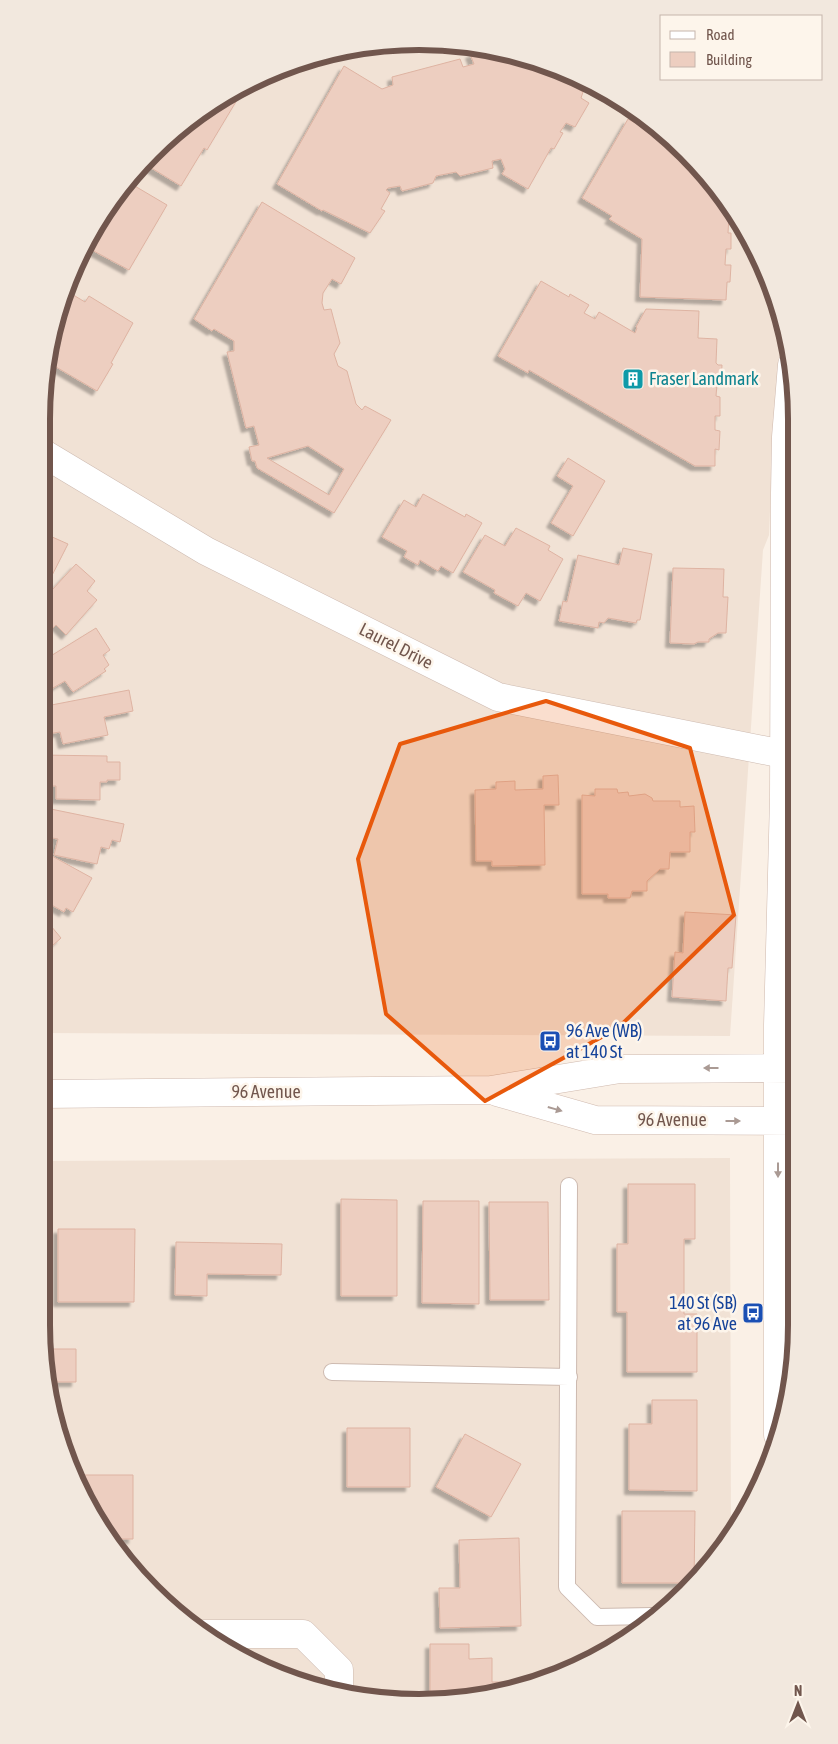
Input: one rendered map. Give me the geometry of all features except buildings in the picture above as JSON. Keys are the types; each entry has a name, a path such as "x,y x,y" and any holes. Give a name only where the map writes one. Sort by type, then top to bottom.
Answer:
{"main road":[{"path":"779,1406 787,1121 783,754 785,492 788,415"},
{"name":"Laurel Drive","path":"50,457 206,551 498,697 783,754"},
{"name":"96 Avenue","path":"50,1094 491,1090 620,1069 787,1068"},
{"name":"96 Avenue","path":"491,1090 595,1120 787,1121"},
{"path":"217,1634 303,1634 339,1670 339,1685"}],"lane":[{"path":"569,1186 568,1587 597,1617 646,1616"},
{"path":"332,1372 569,1377"}],"highlighted area":[{"path":"546,701 690,748 734,915 618,1028 485,1101 386,1014 358,859 400,744"}],"shaded area":[{"path":"419,50 467,53 491,57 538,70 560,78 604,99 644,126 680,158 712,194 739,235 750,256 768,300 781,345 773,439 769,535 763,550 730,1036 50,1033 50,419 53,371 57,347 78,278 99,234 126,194 158,158 194,126 235,99 256,88 278,78 323,63 371,53 395,51"},
{"path":"730,1158 731,1522 712,1550 680,1586 644,1618 624,1632 604,1645 560,1666 491,1687 467,1691 419,1694 371,1691 347,1687 300,1674 278,1666 234,1645 194,1618 158,1586 126,1550 99,1510 78,1466 63,1421 53,1373 50,1325 50,1161"}],"place":[{"name":"Fraser Landmark","path":"633,379"},
{"name":"96 Ave (WB) at 140 St","path":"550,1041"},
{"name":"140 St (SB) at 96 Ave","path":"753,1313"}]}
